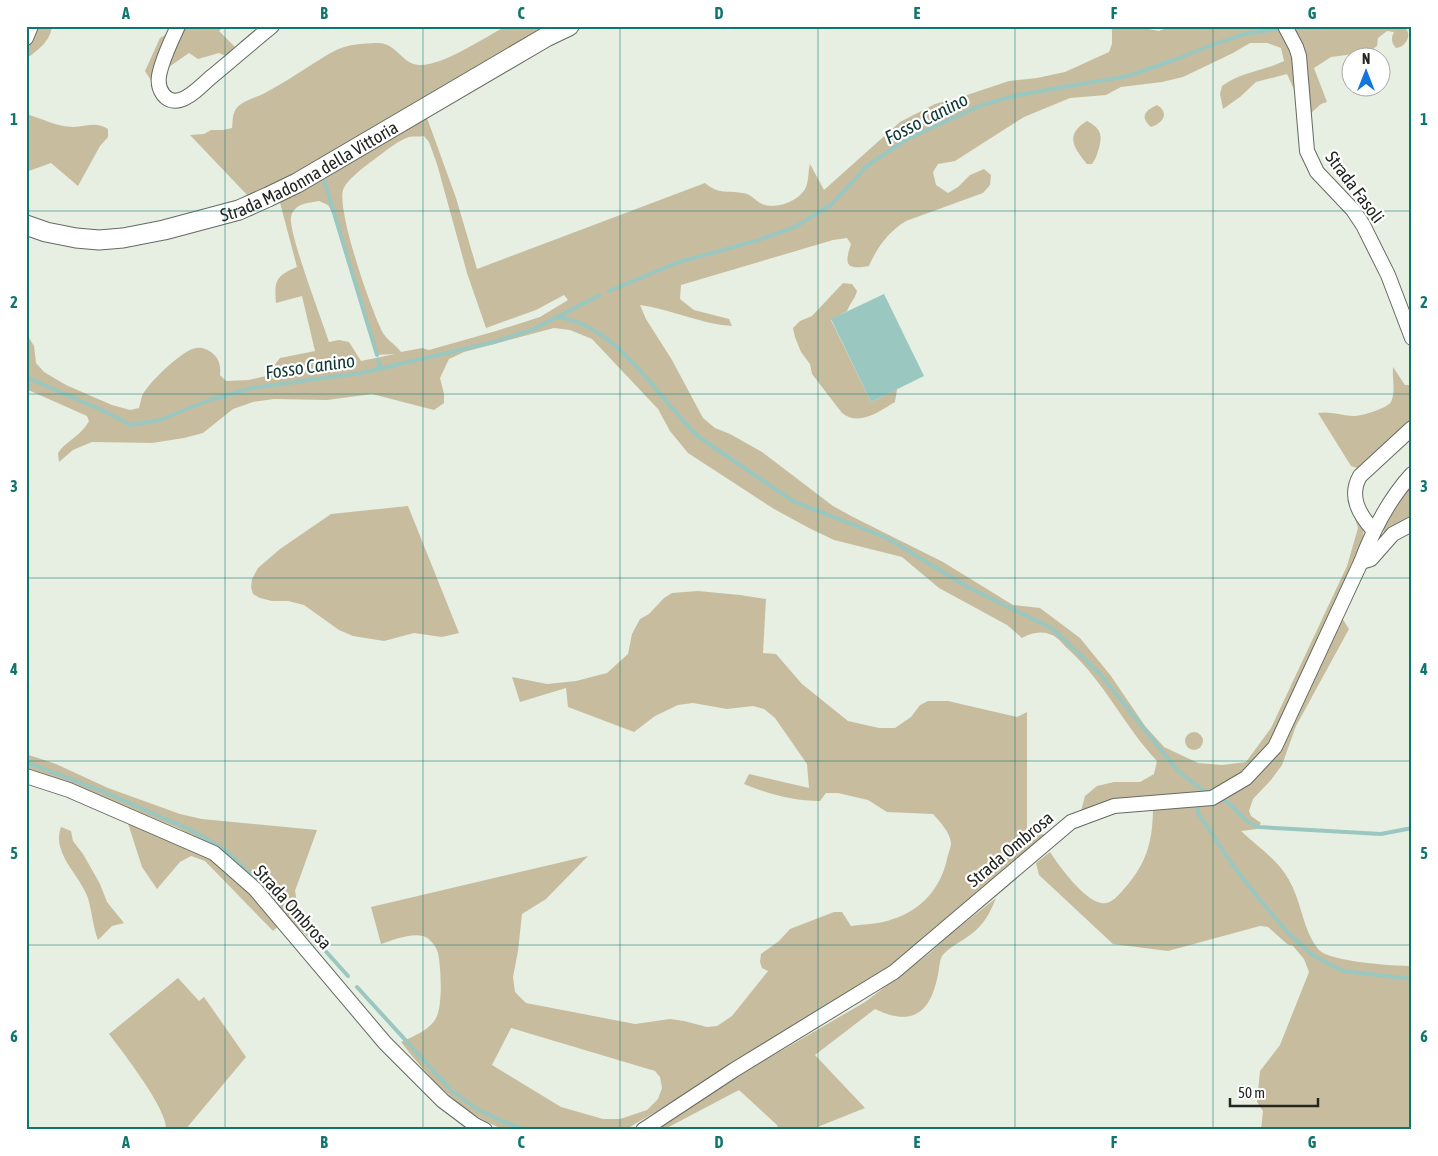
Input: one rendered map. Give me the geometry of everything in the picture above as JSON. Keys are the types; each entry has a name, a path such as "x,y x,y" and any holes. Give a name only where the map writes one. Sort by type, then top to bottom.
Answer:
{"street":[{"path":"26,38 31,26"},
{"path":"178,26 162,66 158,84 161,93 166,99 174,101 181,100 195,91 272,26"},
{"name":"Strada Madonna della Vittoria","path":"26,224 61,236 99,240 123,238 164,230 239,210 297,183 546,37 569,26"},
{"name":"Strada Fasoli","path":"1285,26 1296,47 1298,56 1307,151 1317,172 1353,210 1363,225 1388,275 1412,338"},
{"path":"1373,530 1357,507 1355,493 1357,482 1360,476 1412,428"},
{"name":"Strada Ombrosa","path":"643,1130 734,1070 894,972 1071,822 1114,806 1212,798 1246,778 1275,748 1361,562 1373,530 1394,496 1412,474"},
{"path":"1361,562 1371,558 1393,534 1412,524"},
{"name":"Strada Ombrosa","path":"26,776 69,790 214,852 255,889 385,1043 444,1100 485,1130"}],"shaded area":[{"path":"26,26 52,26 46,41 26,59"},
{"path":"175,26 224,26 219,31 239,51 228,57 219,53 198,59 189,53 156,76 157,90 145,71 160,38 174,30"},
{"path":"506,26 559,26 331,158 249,197 190,135 232,128 235,111 242,103 265,93 343,47 363,44 385,44 409,62 420,65 429,64 452,56"},
{"path":"1172,26 1408,26 1405,28 1408,37 1405,44 1396,48 1392,40 1394,32 1387,31 1378,38 1377,46 1374,48 1340,48 1340,56 1331,57 1314,68 1327,102 1321,104 1301,122 1297,96 1287,74 1256,82 1223,109 1220,94 1222,86 1236,78 1284,61 1281,48 1267,43 1250,43 1183,77 1162,82 1121,87 1106,95 1070,98 1024,117 955,161 938,164 933,172 936,185 948,193 958,187 970,175 984,169 991,175 990,185 983,193 906,221 900,225 884,241 875,253 869,266 856,267 849,264 848,257 851,244 847,238 833,240 681,285 680,299 694,310 729,319 732,326 720,325 640,305 646,319 672,360 703,418 715,428 762,452 833,506 943,562 1013,605 1040,608 1080,638 1111,676 1145,726 1164,747 1198,763 1222,765 1246,762 1271,728 1347,566 1358,528 1352,509 1360,521 1364,535 1360,554 1272,742 1236,779 1205,794 1140,796 1116,800 1081,811 1085,796 1097,786 1114,782 1140,782 1154,774 1157,761 1145,748 1094,677 1059,640 1048,633 1040,632 1022,638 1007,625 939,588 902,557 834,540 774,509 688,453 670,431 658,409 592,339 570,330 554,328 464,352 449,359 440,378 444,403 434,410 372,394 327,400 274,399 253,402 233,409 203,433 152,443 92,442 73,450 59,462 58,453 78,435 89,421 87,416 26,389 26,333 34,346 36,363 44,372 66,385 112,405 130,410 139,408 145,390 166,368 182,355 196,348 204,348 214,354 219,362 220,375 226,381 249,380 266,376 280,358 315,351 302,296 276,303 275,289 278,280 285,273 297,267 279,199 426,115 456,198 477,269 705,183 719,191 748,195 768,206 780,205 793,200 803,192 808,181 810,164 824,190 900,122 935,104 1009,81 1065,72 1109,52 1112,44 1112,28 1139,27 1159,31","holes":["424,136 429,142 437,164 467,273 486,328 536,310 564,295 568,300 540,317 496,331 429,350 422,348 401,352 383,333 363,283 345,218 343,190 358,172 396,144 409,137","319,201 328,205 332,212 376,355 395,354 361,361 349,342 339,340 329,342 291,226 293,212 302,204"]},
{"path":"1157,105 1163,111 1163,118 1159,123 1151,127 1145,120 1145,114"},
{"path":"26,114 61,126 99,125 108,129 108,137 100,146 78,186 51,163 26,172"},
{"path":"1087,121 1098,129 1101,139 1092,164 1087,164 1078,152 1073,137 1075,131"},
{"path":"843,283 852,284 857,291 847,311 831,320 871,402 897,389 895,402 876,413 862,418 849,417 842,413 812,374 810,364 801,352 793,328 800,321 812,316"},
{"path":"1393,367 1405,385 1412,385 1412,426 1365,466 1357,468 1351,466 1318,413 1355,416 1372,412 1388,405 1393,394"},
{"path":"1412,483 1412,521 1384,534 1389,515"},
{"path":"408,506 459,633 442,637 414,633 384,641 353,636 339,630 304,605 288,601 272,601 253,594 251,587 252,579 258,568 280,549 331,514"},
{"path":"698,591 766,599 763,653 776,654 802,684 848,721 879,728 895,728 911,717 920,705 928,701 948,701 1017,717 1027,712 1027,836 1041,834 1051,836 893,970 625,1130 505,1130 474,1114 447,1093 423,1069 401,1042 425,1030 436,1018 440,1005 441,977 438,953 428,939 418,935 407,936 381,944 371,907 588,856 546,899 522,914 513,977 515,992 526,1003 635,1024 670,1019 707,1027 717,1026 732,1016 768,971 762,968 760,962 761,954 779,941 790,929 834,912 842,912 851,926 883,922 913,910 935,888 951,847 949,835 933,814 887,812 868,800 838,793 826,793 820,801 791,798 772,794 744,784 749,774 809,788 807,764 775,718 764,709 753,706 727,709 693,703 678,705 655,716 634,732 568,707 566,688 520,702 512,677 547,684 576,681 607,673 628,654 632,634 640,619 649,614 664,598 672,593","holes":["511,1028 655,1071 660,1077 662,1088 658,1099 647,1110 620,1119 603,1119 561,1107 492,1065"]},
{"path":"1342,618 1349,629 1296,726 1282,765 1253,799 1249,811 1251,816 1261,823 1257,829 1241,831 1274,860 1285,873 1293,887 1312,940 1319,950 1336,958 1378,964 1412,966 1412,1130 1261,1130 1263,1111 1257,1102 1260,1071 1280,1045 1309,972 1304,959 1293,946 1287,944 1268,927 1260,926 1168,951 1113,944 1039,875 1036,863 1050,852 1073,882 1094,901 1108,903 1119,895 1138,871 1147,851 1152,830 1153,806 1197,805 1263,768"},
{"path":"1194,732 1200,735 1203,741 1200,747 1194,750 1188,747 1185,741 1188,735"},
{"path":"26,754 56,764 108,788 180,814 202,819 317,830 295,891 299,913 311,940 214,848 180,829 79,787 26,768"},
{"path":"126,817 212,853 281,924 273,931 205,861 191,856 180,862 157,889 142,867"},
{"path":"61,827 71,831 73,841 83,854 100,884 107,902 124,923 112,926 98,940 88,898 63,855 60,846"},
{"path":"996,898 983,923 942,956 933,991 923,1009 916,1014 898,1017 875,1009 815,1055 865,1108 810,1130 780,1130 776,1124 739,1090 663,1130 645,1130 865,1002 931,952"},
{"path":"178,978 199,1001 204,997 246,1057 185,1130 166,1130 165,1121 153,1096 109,1034"}],"water":[{"path":"884,294 924,376 871,402 831,319"}],"waterway":[{"name":"Fosso Canino","path":"1290,27 1308,26"},
{"name":"Fosso Canino","path":"609,291 679,262 759,240 795,227 832,204 868,165 909,138 982,105 1018,95 1128,76 1245,34 1282,28"},
{"path":"324,180 377,355"},
{"name":"Fosso Canino","path":"26,377 131,425 160,420 210,400 252,388 361,373 494,342 534,329 600,295"},
{"path":"555,317 578,322 598,333 617,347 699,437 793,501 887,538 966,586 1053,629 1101,675 1178,771 1209,793"},
{"path":"378,360 381,369"},
{"path":"26,762 104,792 191,830 225,850 294,916 348,976"},
{"path":"1224,800 1243,818 1259,827 1381,834 1412,828"},
{"path":"1198,808 1198,813 1232,864 1257,896 1288,933 1314,956 1343,971 1412,979"},
{"path":"357,987 451,1090 475,1108 526,1130"}]}
